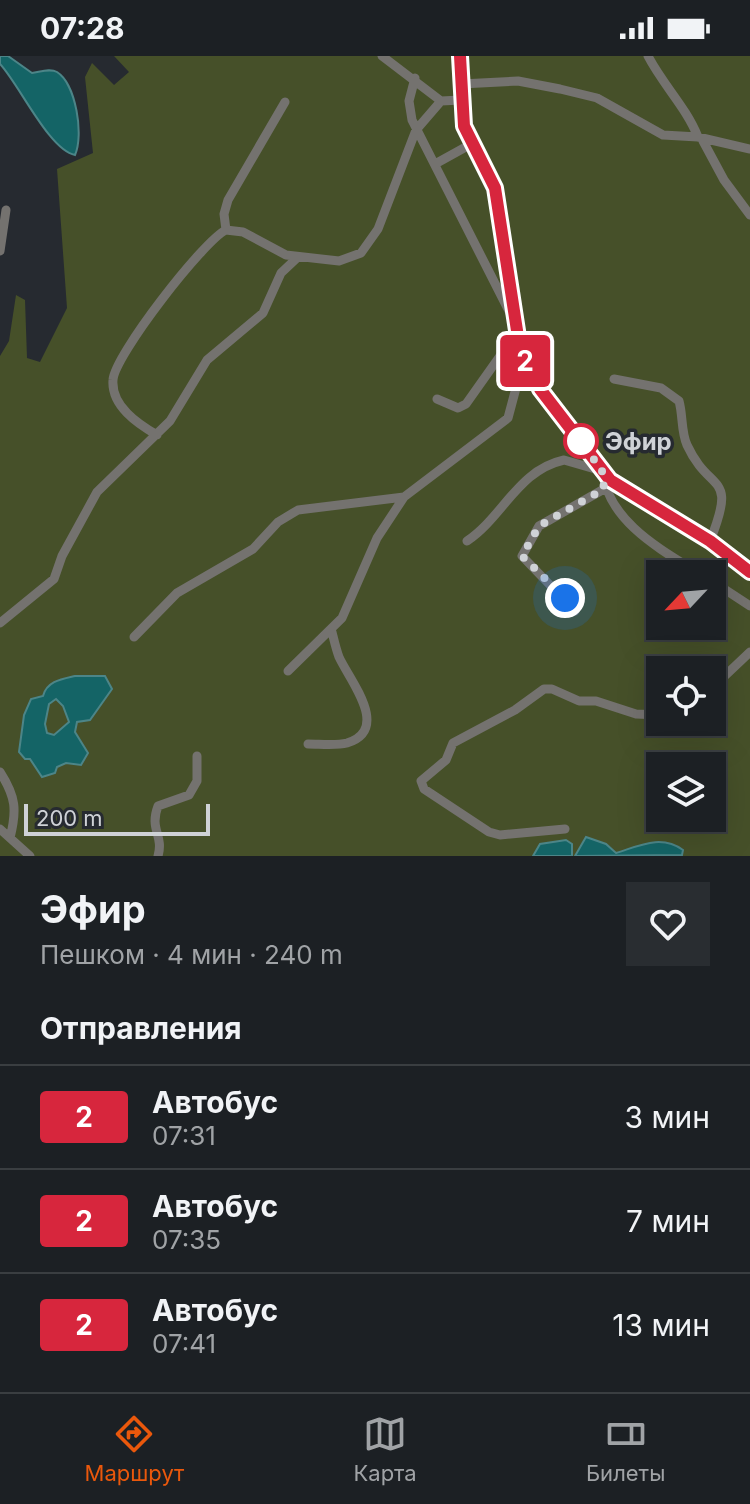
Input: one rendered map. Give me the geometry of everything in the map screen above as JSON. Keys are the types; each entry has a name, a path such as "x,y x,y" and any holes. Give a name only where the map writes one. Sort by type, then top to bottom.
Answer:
{"main road":[{"path":"460,56 464,126 489,174 500,205 520,344 540,389 602,471 622,491 710,541 750,572"}],"street":[{"path":"382,56 415,78 441,101 461,100"},
{"path":"648,56 657,76 685,111 724,180 750,215"},
{"path":"415,78 409,101 416,130 516,324"},
{"path":"461,84 505,80 560,89 597,98 663,135 750,149"},
{"path":"226,230 243,232 271,250 298,257 339,261 367,248 378,229 416,130 441,101"},
{"path":"226,230 224,214 228,200 285,102"},
{"path":"435,164 473,143"},
{"path":"0,251 6,210"},
{"path":"157,435 127,413 114,390 113,376 175,280 226,230"},
{"path":"0,623 54,579 62,556 97,492 170,421 207,360 263,313 281,273 298,257"},
{"path":"437,399 458,408 466,404 500,356 520,344"},
{"path":"288,671 332,632 342,618 389,517 404,497 508,418 524,358"},
{"path":"614,379 661,388 679,401 686,443 720,484 722,493 710,541"},
{"path":"467,541 483,531 507,499 536,472 564,460 602,471 604,489 629,524 680,560"},
{"path":"575,611 522,556 539,526 604,489"},
{"path":"134,637 177,593 253,549 278,522 298,510 404,497"},
{"path":"726,590 750,606"},
{"path":"308,744 344,744 359,737 366,725 368,710 338,654 332,632"},
{"path":"726,675 750,652"},
{"path":"565,829 500,835 489,832 424,789 421,781 446,760 453,743 515,710 544,689 552,689 579,701 596,701 646,714"},
{"path":"158,856 161,846 153,820 158,806 189,795 197,781 197,756"},
{"path":"0,772 17,808 10,838"},
{"path":"0,829 30,856"}],"green space":[{"path":"114,56 750,56 750,856 0,856 0,356 9,341 16,295 25,300 27,358 40,362 67,308 57,169 93,153 85,77 92,63 114,85 129,72"}],"water":[{"path":"0,56 8,56 32,73 51,70 64,78 73,98 78,123 75,155 65,150 45,129 0,64"},
{"path":"75,676 105,676 112,689 90,720 77,722 75,732 88,753 81,765 66,763 57,767 55,773 42,777 30,759 25,759 19,752 24,715 31,699 43,696 51,684","holes":["56,699 63,706 69,722 54,735 47,733 45,724 49,704"]},
{"path":"586,837 606,844 616,853 658,842 683,850 682,855 575,856"},
{"path":"566,840 572,844 572,856 533,856 540,844"}],"bus line":[{"name":"2","path":"460,56 464,126 489,174 500,205 518,337 524,358 540,389 602,471 622,491 710,541 750,572"}],"place":[{"name":"Эфир","path":"581,441"}],"route":[{"path":"565,598 522,556 539,526 604,489 602,471 581,441"}]}
